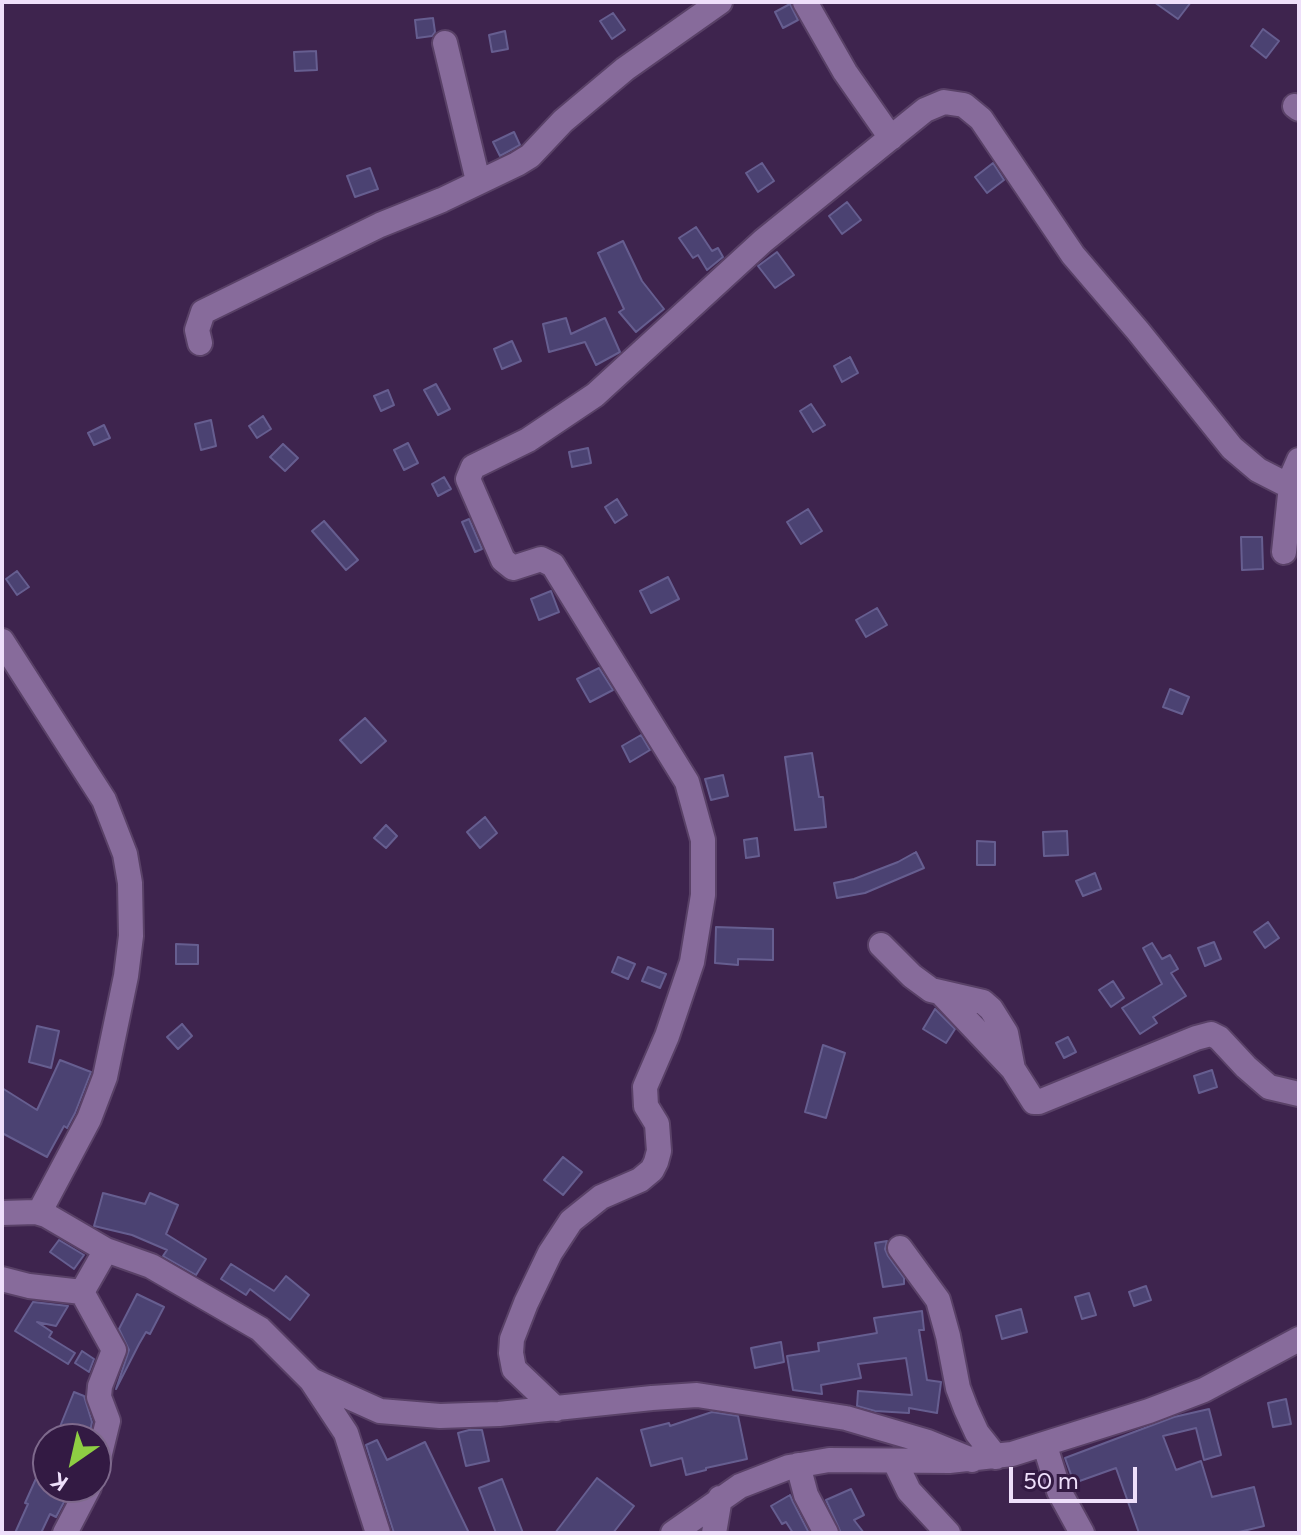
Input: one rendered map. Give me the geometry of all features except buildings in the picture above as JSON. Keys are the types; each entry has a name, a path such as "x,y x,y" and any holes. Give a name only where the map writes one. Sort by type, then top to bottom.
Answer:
{"street":[{"path":"200,343 197,330 199,319 210,308 530,156 587,100 625,69 720,2"},
{"path":"805,2 845,72 891,138"},
{"path":"445,43 478,181"},
{"path":"556,1409 514,1369 512,1339 550,1253 571,1221 601,1197 640,1180 656,1162 659,1151 657,1124 646,1106 645,1087 667,1036 692,962 703,895 703,840 687,782 553,565 541,559 513,568 503,560 471,488 469,474 473,467 528,440 595,395 763,241 936,104 953,102 981,119 1073,255 1232,448 1258,470 1295,489"},
{"path":"1284,552 1295,489 1293,470 1299,460"},
{"path":"2,641 104,800 125,854 130,883 131,936 126,976 105,1077 89,1119 39,1213"},
{"path":"881,945 920,982 941,993 1013,1069 1034,1102 1211,1034 1229,1046 1246,1067 1269,1087 1299,1094"},
{"path":"2,1213 39,1213 63,1223 106,1250 151,1266 260,1329 311,1380 346,1433 378,1533"},
{"path":"900,1248 938,1300 958,1388 984,1458"},
{"path":"82,1292 106,1250"},
{"path":"2,1279 29,1286 82,1292"},
{"path":"82,1292 114,1350 99,1397 108,1423"},
{"path":"673,1533 720,1498 758,1477 829,1460 895,1462 984,1458 1045,1446 1204,1390 1299,1339"},
{"path":"311,1380 380,1411 440,1416 499,1414 697,1395 846,1418 984,1458"},
{"path":"1045,1446 1059,1491 1082,1533"},
{"path":"895,1462 909,1491 948,1533"},
{"path":"798,1465 806,1495 826,1533"},
{"path":"714,1533 720,1498"},
{"path":"65,1533 81,1503"}]}
